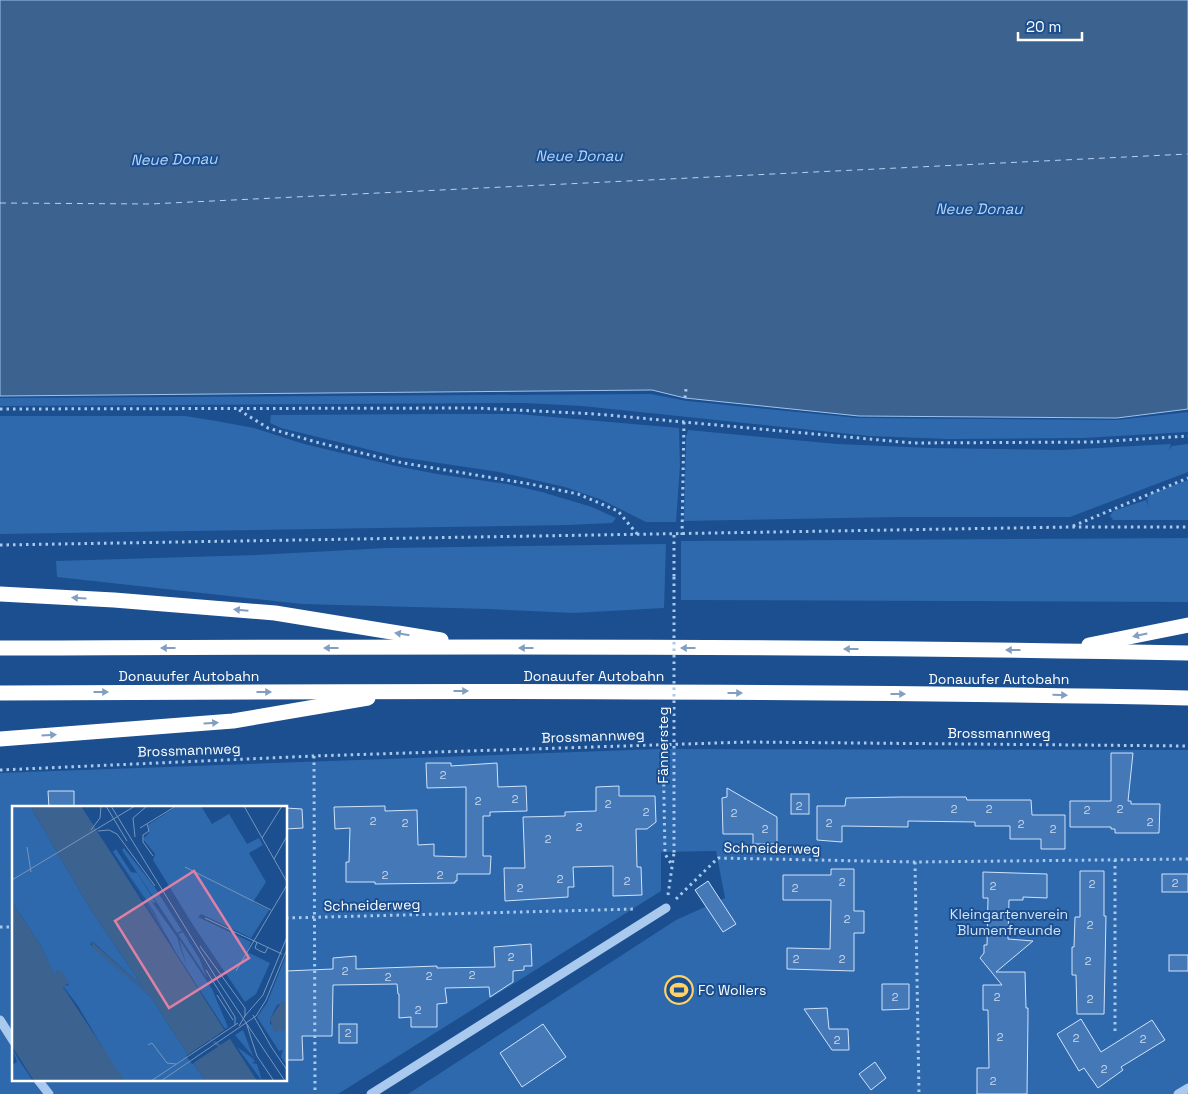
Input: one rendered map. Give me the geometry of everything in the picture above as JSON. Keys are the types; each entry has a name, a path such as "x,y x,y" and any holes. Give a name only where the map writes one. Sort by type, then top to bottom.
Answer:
{"highway":[{"path":"0,594 114,600 275,613 484,647"},
{"path":"1062,651 1188,625"},
{"name":"Donauufer Autobahn","path":"0,648 484,647 1188,653"},
{"path":"0,739 233,721 412,691"},
{"name":"Donauufer Autobahn","path":"0,693 412,691 1063,695 1188,698"}],"lane":[{"path":"371,1094 666,908"},
{"path":"0,1020 12,1039"},
{"path":"40,1082 49,1094"},
{"path":"1178,1094 1188,1088"}],"path":[{"path":"685,398 686,389"},
{"path":"0,410 476,408 684,421 913,443 1095,442 1188,436"},
{"path":"238,409 268,428 316,442 403,462 578,494 618,511 638,534"},
{"path":"682,535 684,421"},
{"path":"1070,527 1188,478"},
{"path":"0,546 1070,527 1188,528"},
{"name":"Fännersteg","path":"666,908 674,852 674,535"},
{"name":"Brossmannweg","path":"0,770 314,756 748,742 1188,746"},
{"path":"663,745 665,854 672,865"},
{"path":"314,756 315,1094"},
{"name":"Schneiderweg","path":"288,918 666,908 718,858 915,862 1188,859"},
{"path":"1115,860 1115,1031"},
{"path":"915,862 919,1094"}],"green space":[{"path":"651,394 687,401 858,418 1117,420 1188,412 1188,432 1083,438 949,439 869,436 582,406 523,403 0,406 0,398"},
{"path":"518,414 679,428 680,466 676,522 646,522 602,500 565,487 499,472 399,457 281,428 270,423 271,415"},
{"path":"0,416 185,416 216,421 254,428 304,444 396,466 507,484 542,492 592,507 616,518 612,523 568,525 0,534"},
{"path":"688,430 837,444 931,448 1061,450 1171,444 1169,450 1172,446 1188,444 1188,472 1070,517 901,517 684,521 686,437"},
{"path":"1188,480 1188,520 1113,520 1110,516 1113,511 1146,500 1149,508 1147,499 1150,494"},
{"path":"1188,538 1188,602 681,600 681,541"},
{"path":"666,544 664,608 574,613 302,604 57,577 56,561 256,555 387,548"},
{"name":"Kleingartenverein Blumenfreunde","path":"659,749 1188,750 1188,1094 408,1094 676,920 725,898 716,851 661,852 661,891 338,1094 0,1094 0,773"}],"water":[{"name":"Neue Donau","path":"0,0 1188,0 1188,409 1117,418 859,416 685,398 652,390 0,396"}],"building":[{"path":"1111,753 1133,753 1128,801 1131,801 1131,804 1160,804 1159,833 1115,833 1115,829 1111,829 1111,827 1070,827 1070,801 1111,801"},
{"path":"426,763 451,763 451,766 497,763 498,787 526,786 527,811 490,812 490,816 483,816 483,856 491,856 490,874 457,874 457,881 455,883 375,884 375,882 346,882 346,862 349,862 350,828 335,829 334,807 385,806 385,811 417,810 418,845 434,844 434,856 466,857 466,787 427,788"},
{"path":"619,786 619,796 655,796 656,822 647,829 636,829 637,867 641,867 642,895 613,896 613,866 573,867 574,887 568,887 568,897 505,901 504,868 525,868 523,817 565,816 565,812 596,811 596,787"},
{"path":"727,788 777,817 777,844 753,844 753,834 723,834 722,798 727,797"},
{"path":"48,791 74,791 74,806 49,806"},
{"path":"791,794 809,794 809,814 791,814"},
{"path":"901,797 1031,800 1032,815 1065,815 1065,849 1041,849 1041,839 1010,839 1010,826 975,826 975,822 908,821 908,827 842,826 842,842 817,840 817,806 845,806 846,798"},
{"path":"288,808 302,809 303,828 288,829"},
{"path":"831,869 854,869 854,911 864,911 864,933 854,933 854,971 787,969 787,948 830,949 831,900 783,900 783,875 831,875"},
{"path":"1080,871 1104,871 1104,916 1106,916 1104,1014 1077,1014 1076,975 1072,975 1072,947 1074,947 1075,917 1080,917"},
{"path":"983,872 1047,874 1047,898 1023,897 1023,900 1009,900 1008,939 1033,941 996,972 1025,972 1026,1008 1028,1008 1027,1094 977,1094 977,1068 989,1068 988,1010 983,1010 983,985 1002,985 980,958 984,953 984,945 987,945 988,898 983,898"},
{"path":"1162,874 1188,874 1188,892 1162,892"},
{"path":"708,881 736,924 723,932 695,890"},
{"path":"531,944 532,966 524,966 524,970 513,971 513,982 490,997 489,987 445,988 447,1003 437,1004 437,1027 411,1027 411,1017 399,1018 397,984 333,985 332,1036 302,1036 303,1060 288,1060 288,971 333,969 333,958 356,956 356,969 437,966 437,968 495,967 494,947"},
{"path":"1169,955 1188,955 1188,971 1169,971"},
{"path":"882,984 909,984 909,1009 882,1010"},
{"path":"827,1008 829,1029 848,1029 849,1050 832,1050 804,1009"},
{"path":"1081,1019 1101,1052 1152,1020 1165,1040 1121,1067 1123,1070 1098,1088 1084,1068 1079,1071 1057,1034"},
{"path":"339,1024 357,1024 357,1043 339,1043"},
{"path":"543,1024 566,1057 522,1087 500,1053"},
{"path":"875,1062 886,1078 871,1090 859,1074"}],"ferry route":[{"path":"0,203 150,204 1188,154"}],"place":[{"name":"FC Wollers","path":"679,990"}]}
